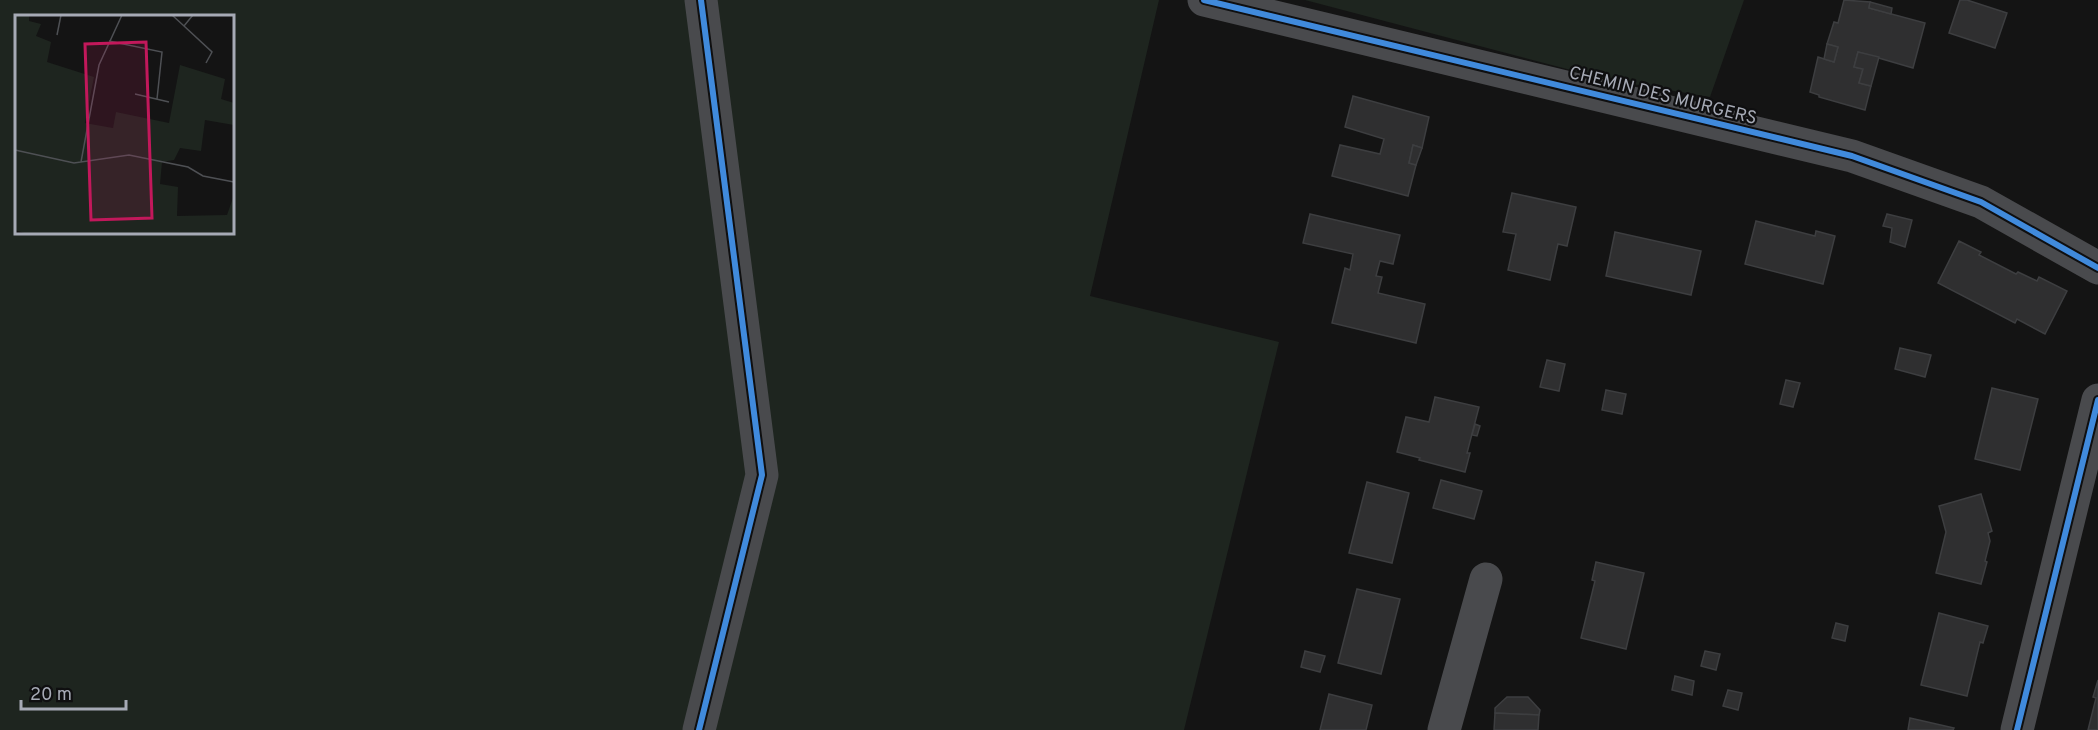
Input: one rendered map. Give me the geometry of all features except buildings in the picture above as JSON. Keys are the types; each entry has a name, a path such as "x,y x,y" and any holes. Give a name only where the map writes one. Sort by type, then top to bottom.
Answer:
{"street":[{"path":"699,730 762,476 701,0"},
{"name":"CHEMIN DES MURGERS","path":"1204,0 1852,156 1981,202 2098,268"},
{"path":"2017,730 2098,399"},
{"path":"1444,730 1486,579"}],"shaded area":[{"path":"0,0 1159,0 1090,296 1279,342 1184,730 0,730"},
{"path":"1305,0 1744,0 1710,97 1609,80"}],"cycle path":[{"path":"699,730 762,475 701,0"},
{"path":"1204,0 1852,156 1981,202 2098,268"},
{"path":"2017,730 2098,400"}]}
